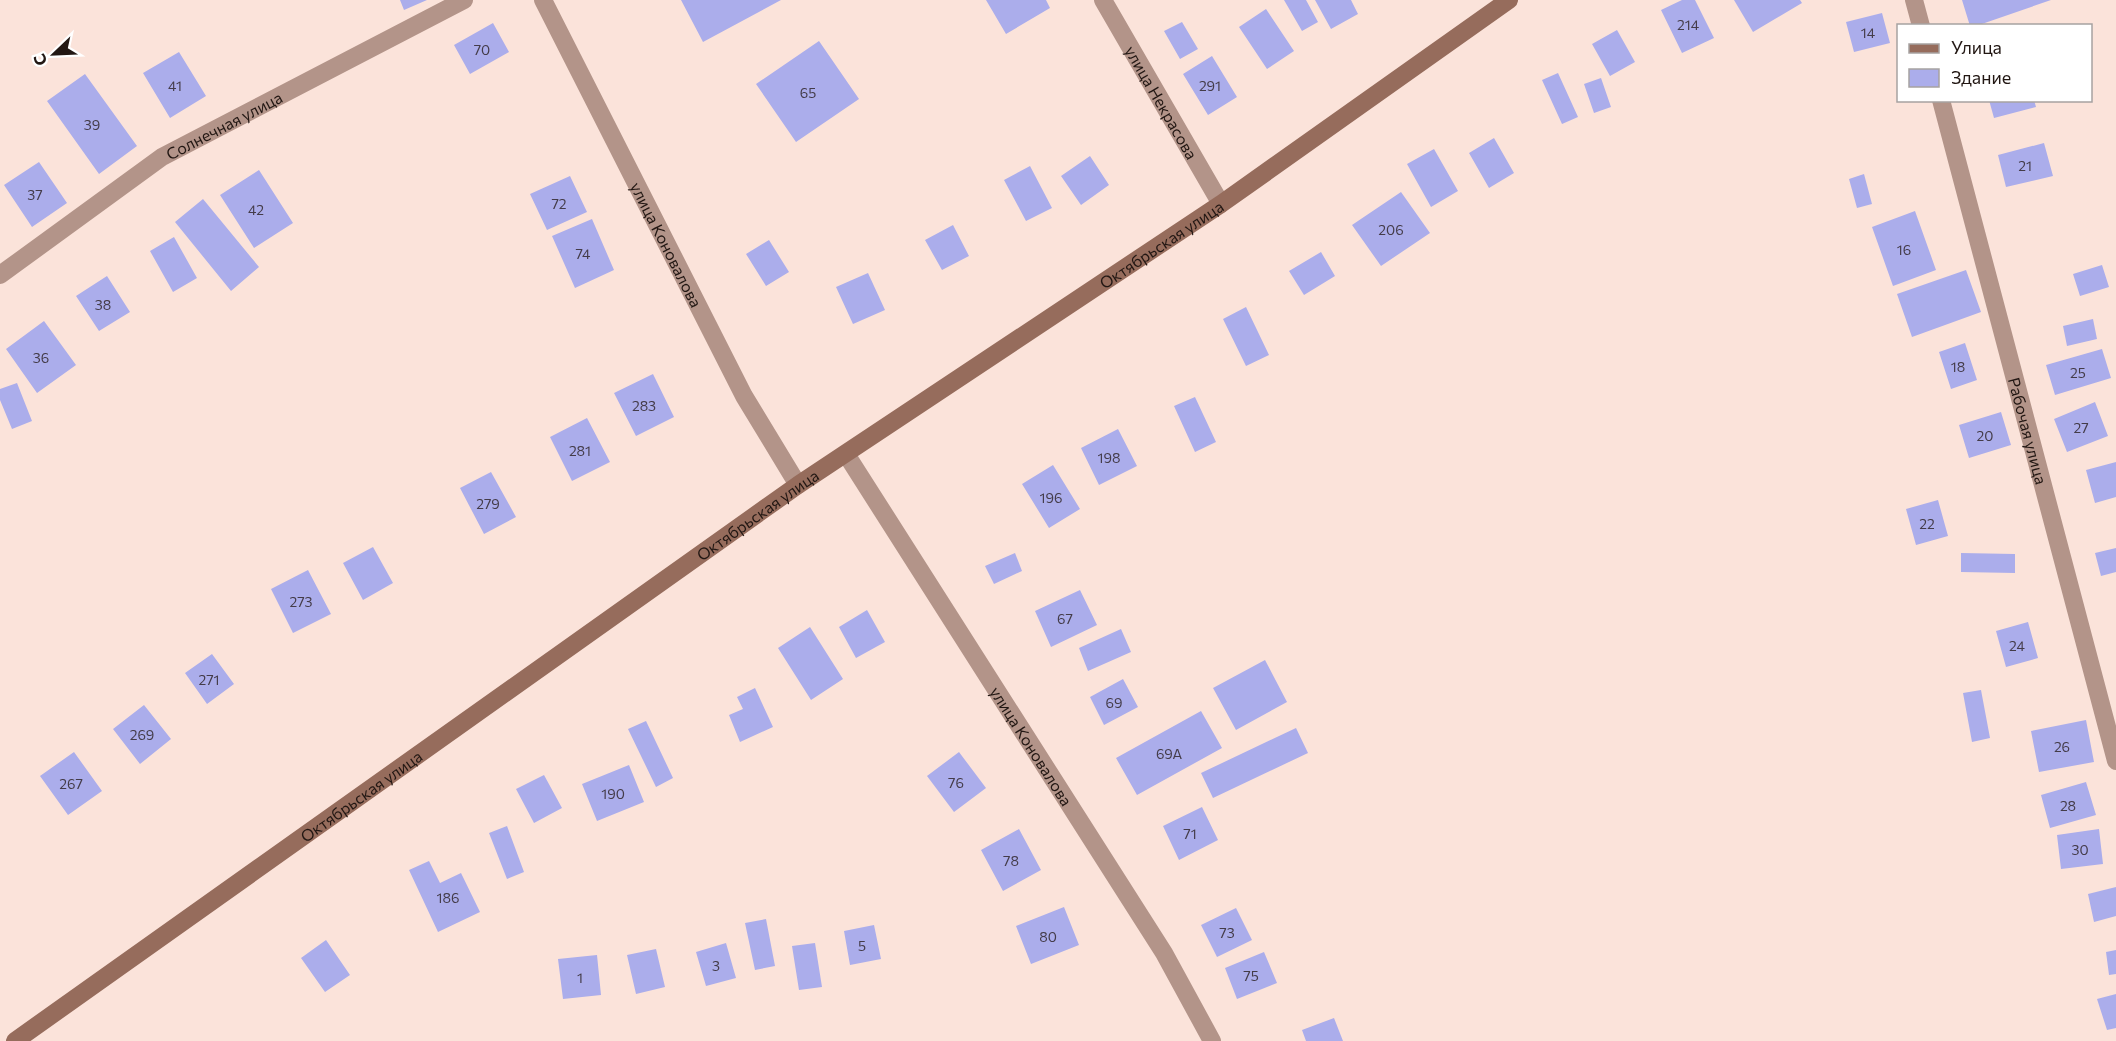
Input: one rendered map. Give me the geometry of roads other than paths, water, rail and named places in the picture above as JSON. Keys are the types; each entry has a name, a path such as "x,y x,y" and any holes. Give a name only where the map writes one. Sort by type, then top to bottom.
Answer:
{"street":[{"name":"Солнечная улица","path":"0,275 162,157 464,0"},
{"name":"улица Коновалова","path":"543,0 744,396 798,485"},
{"name":"улица Некрасова","path":"1103,0 1221,204"},
{"name":"Октябрьская улица","path":"15,1041 798,485 1221,204 1509,0"},
{"path":"1914,0 1920,24"},
{"name":"Рабочая улица","path":"1942,102 2116,762"},
{"name":"улица Коновалова","path":"846,454 1164,954 1212,1041"}]}
